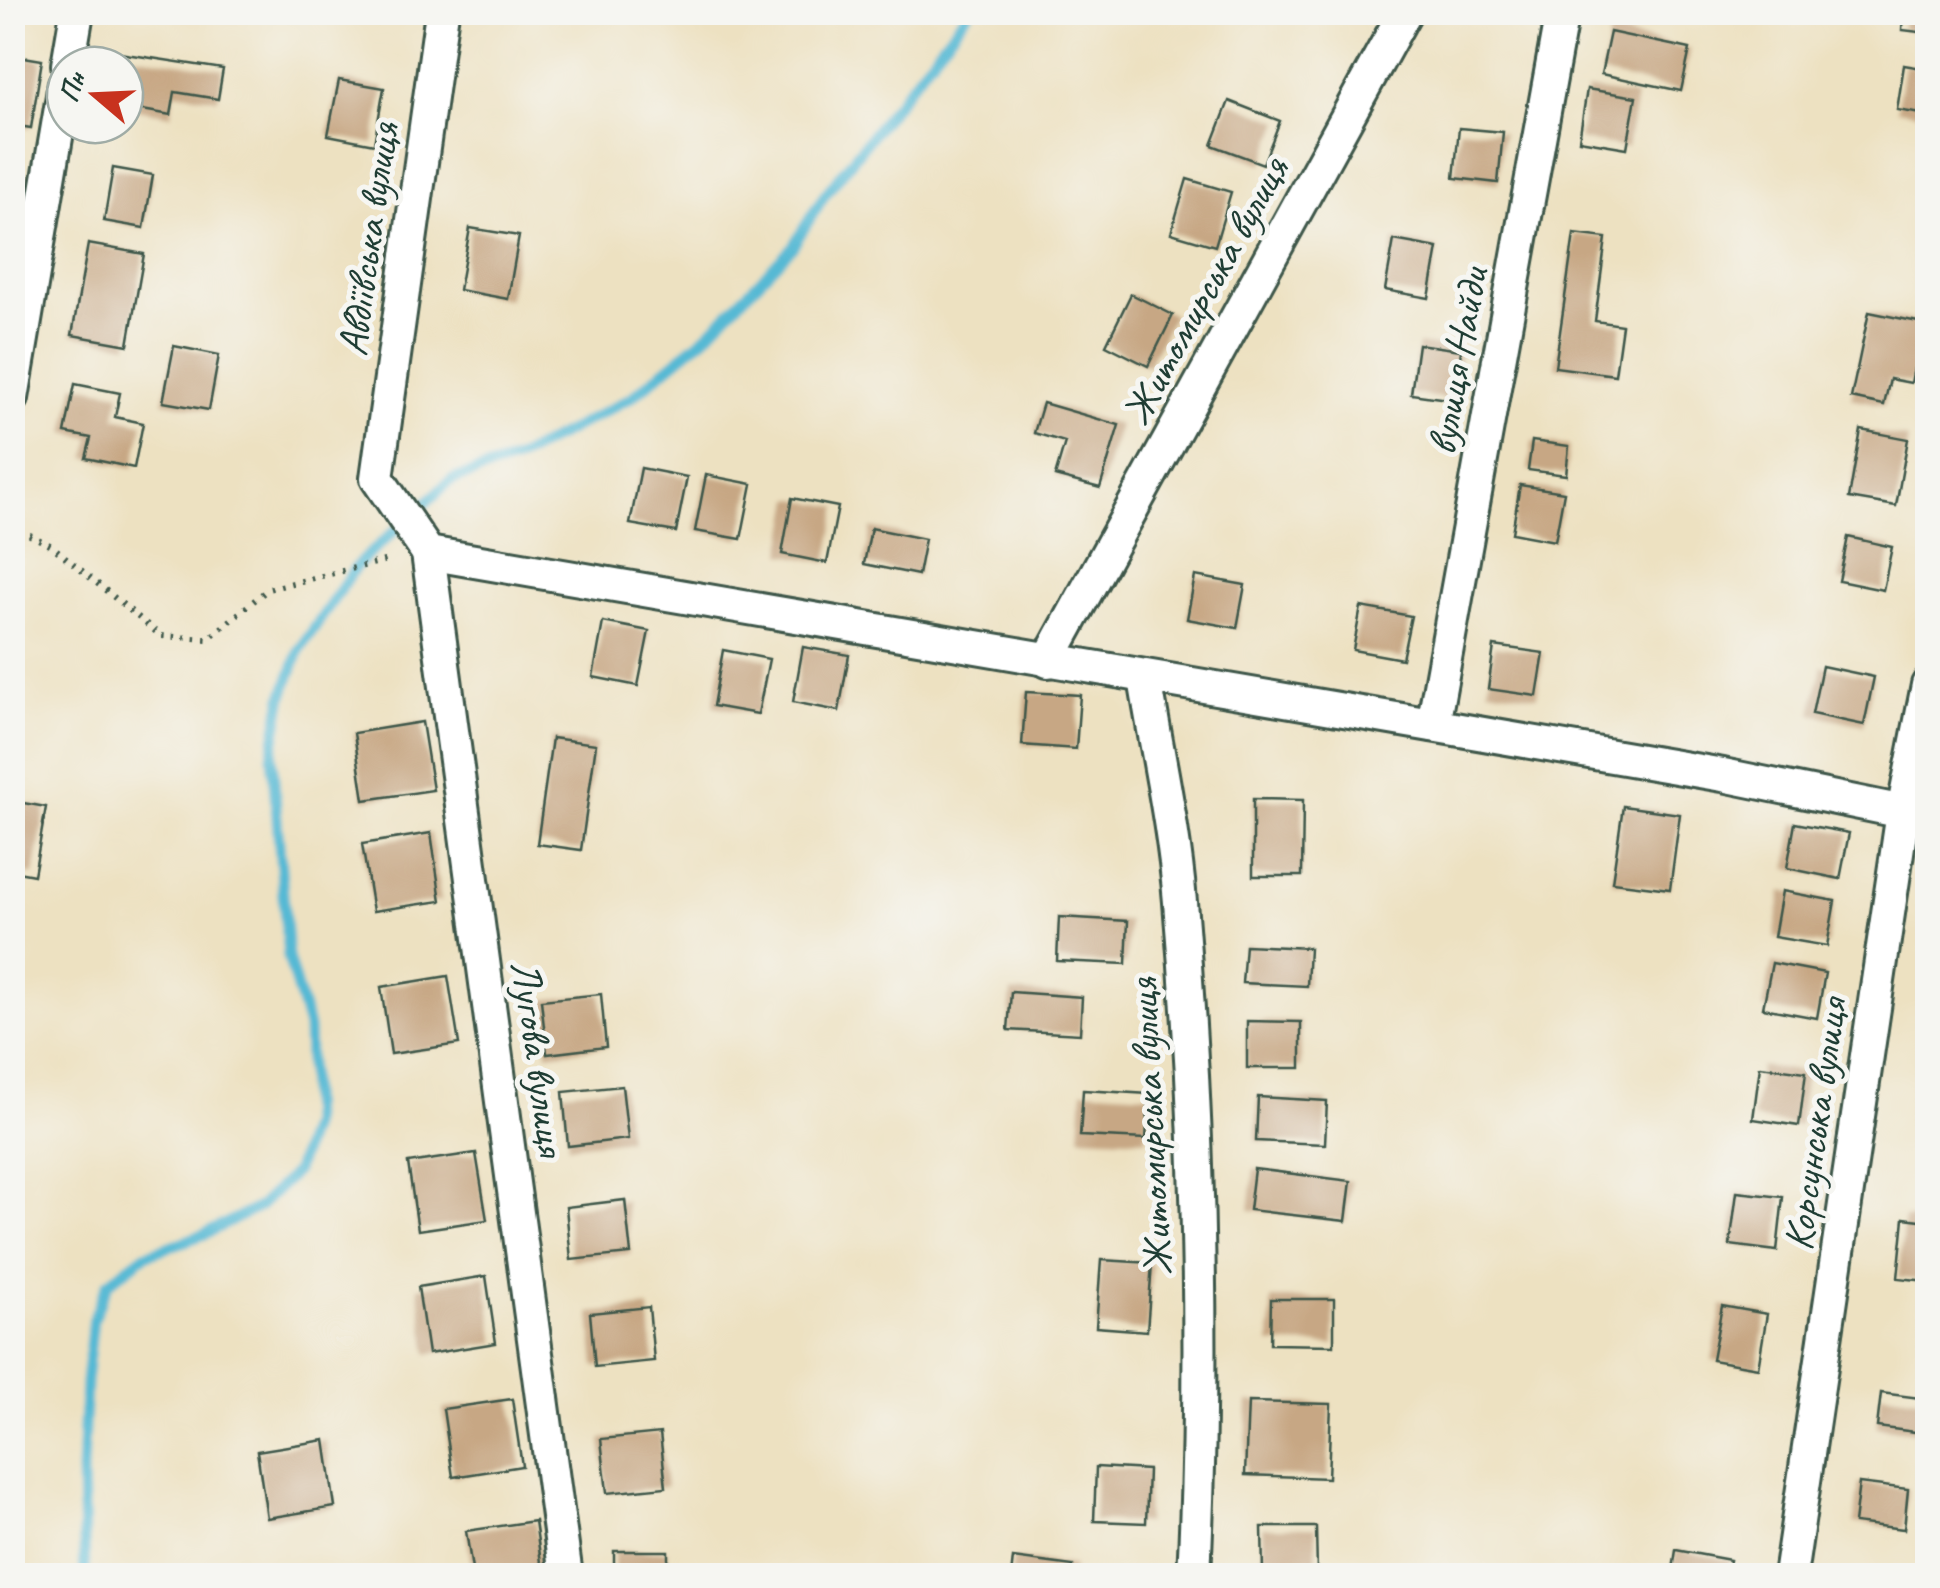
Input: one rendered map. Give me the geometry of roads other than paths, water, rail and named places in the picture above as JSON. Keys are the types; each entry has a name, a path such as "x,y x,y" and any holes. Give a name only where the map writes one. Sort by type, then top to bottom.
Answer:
{"street":[{"path":"71,45 77,12"},
{"name":"Авдіївська вулиця","path":"428,553 378,478 442,12"},
{"name":"Житомирська вулиця","path":"1048,662 1404,12"},
{"name":"вулиця Найди","path":"1433,725 1562,12"},
{"path":"12,398 55,145"},
{"path":"428,553 1433,725 1915,814"},
{"name":"Лугова вулиця","path":"428,553 566,1576"},
{"name":"Житомирська вулиця","path":"1145,678 1180,898 1198,1202 1199,1474 1194,1576"},
{"name":"Корсунська вулиця","path":"1790,1576 1915,814 1928,685"}],"waterway":[{"path":"85,1576 82,1471 86,1382 93,1319 108,1283 145,1255 205,1234 259,1207 296,1171 311,1123 308,1027 288,957 272,756 283,696 300,649 357,565 451,480 514,460 632,397 708,334 793,246 824,196 968,12"}]}
